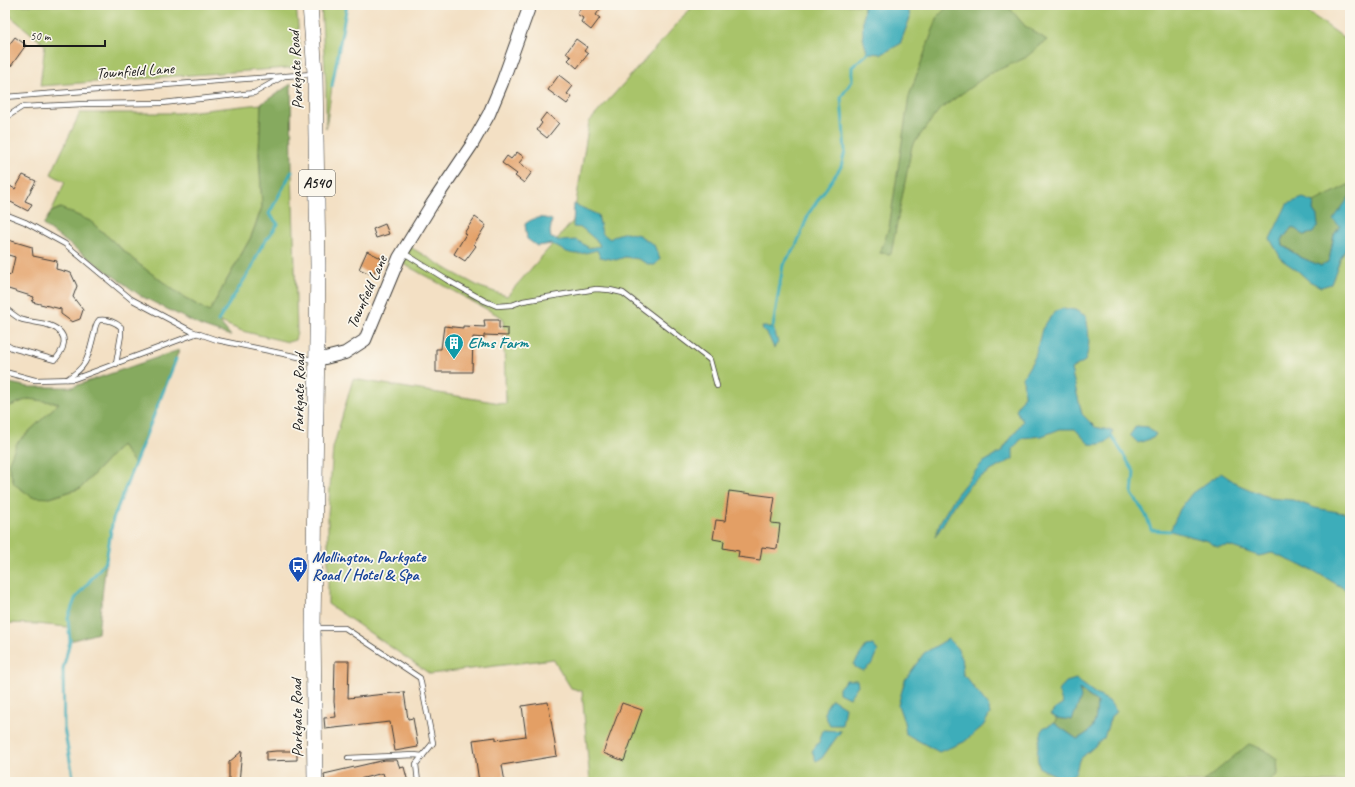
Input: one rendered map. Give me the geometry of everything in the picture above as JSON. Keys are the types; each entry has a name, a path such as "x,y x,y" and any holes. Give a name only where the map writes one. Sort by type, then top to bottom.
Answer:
{"main road":[{"name":"Parkgate Road","path":"310,5 315,73 318,266 313,628 316,782"}],"street":[{"name":"Townfield Lane","path":"317,360 345,353 365,340 402,252 471,146 489,114 502,83 530,5"}],"lane":[{"name":"Townfield Lane","path":"5,97 315,73"},
{"path":"5,118 22,107 84,104 163,103 254,93 285,75"},
{"name":"Townfield Lane","path":"5,214 25,222 65,244 131,299 191,330 217,340 317,360"},
{"path":"402,252 448,280 485,301 497,306 512,305 523,301 596,289 623,293 710,360 717,386"},
{"path":"5,308 21,319 45,324 54,328 62,334 64,340 61,354 55,360 5,344"},
{"path":"68,379 79,372 84,365 88,356 96,324 99,320 104,319 114,322 121,327 116,364"},
{"path":"5,372 35,380 74,379 198,333"},
{"path":"313,628 344,628 420,678 433,743 416,764 418,782"},
{"path":"348,758 414,754 423,756"}],"green space":[{"path":"5,5 296,5 302,67 40,86 45,45 10,16 5,20"},
{"path":"321,5 347,5 332,86 326,129 326,85"},
{"path":"694,5 1298,5 1350,42 1350,782 590,782 582,691 571,688 553,659 430,674 328,604 328,514 333,448 353,379 506,404 503,318 398,261 407,245 480,287 507,296 573,221 589,122"},
{"path":"949,5 1007,5 1025,26 1047,40 1025,58 989,74 939,110 912,146 891,254 880,253 889,228 909,96 938,16"},
{"path":"291,84 292,171 269,214 278,224 261,247 251,269 218,320 231,336 201,326 141,296 43,225 51,212 61,208 90,221 140,265 182,296 209,312 251,237 262,207 259,153 261,104"},
{"path":"261,104 259,153 262,207 251,237 209,312 182,296 140,265 90,221 60,208 51,212 65,182 51,174 80,113 177,113"},
{"path":"292,171 297,332 295,340 288,342 242,331 218,321 251,269 261,247 278,225 269,214"},
{"path":"1350,184 1350,196 1340,226 1334,235 1329,261 1321,266 1300,257 1283,245 1282,240 1292,227 1317,216 1313,210 1314,202"},
{"path":"179,350 135,464 121,445 81,488 50,498 32,497 14,484 8,464 17,443 59,403 28,399 5,408 5,382 29,387 72,387"},
{"path":"28,399 60,402 17,443 50,498 81,488 121,445 135,464 113,519 106,561 75,599 68,618 68,627 5,623 5,408"},
{"path":"106,561 98,633 70,641 68,618 75,599"},
{"path":"1078,689 1097,702 1094,725 1088,732 1077,739 1054,723 1057,718 1073,719"},
{"path":"1249,744 1265,750 1277,759 1278,774 1269,782 1203,782"}],"water":[{"path":"864,5 908,5 910,18 900,44 882,54 868,53 863,36"},
{"path":"1350,196 1348,245 1341,257 1331,284 1321,287 1309,281 1282,260 1270,239 1287,204 1303,198 1314,202 1313,210 1317,216 1318,225 1313,233 1304,235 1292,227 1282,240 1283,246 1300,257 1321,266 1329,261 1334,235 1340,226 1333,220"},
{"path":"574,204 598,215 602,233 610,239 616,235 626,232 639,235 654,245 660,259 655,265 650,265 638,259 625,257 616,260 600,257 597,250 574,254 564,251 552,244 537,246 527,239 525,224 531,220 544,218 552,220 550,232 551,238 561,241 577,240 589,248 600,246 598,242 582,228 573,227"},
{"path":"1063,308 1075,310 1086,316 1089,339 1087,355 1085,361 1071,369 1082,414 1095,427 1113,431 1110,439 1104,443 1089,444 1075,429 1060,429 1042,436 1022,438 1013,449 1013,459 985,474 970,485 935,537 940,522 956,495 982,463 1001,452 1023,421 1016,410 1024,395 1023,377 1035,357 1042,329 1054,312"},
{"path":"762,327 773,327 778,342 774,348 768,335 763,331"},
{"path":"1136,426 1148,427 1156,434 1153,438 1138,443 1130,435"},
{"path":"1221,473 1239,485 1270,498 1293,500 1315,508 1344,513 1350,516 1350,592 1314,571 1272,553 1259,556 1229,546 1217,547 1208,541 1170,531 1180,509 1192,493"},
{"path":"948,639 957,648 961,656 963,674 988,705 990,714 983,726 964,742 939,752 906,734 904,722 898,705 905,680 924,653"},
{"path":"873,645 878,651 873,663 863,671 855,667 854,664 866,646"},
{"path":"1076,679 1096,694 1109,701 1117,712 1111,716 1104,738 1079,760 1076,772 1069,778 1059,777 1040,768 1038,763 1037,753 1043,728 1054,723 1077,739 1088,732 1094,724 1096,715 1097,702 1079,689 1081,698 1072,720 1057,718 1050,715 1054,710 1063,704 1058,691 1066,682"},
{"path":"846,680 857,680 858,685 849,698 839,693 839,688"},
{"path":"832,699 845,707 842,725 830,725 826,717 825,712 827,706"},
{"path":"823,730 841,731 822,758 816,761 812,751 819,742"}],"building":[{"path":"588,5 595,5 600,9 596,15 600,18 591,30 581,22 583,18 577,14 582,6 586,8"},
{"path":"15,37 26,45 11,66 5,61 5,50"},
{"path":"576,39 587,47 584,51 588,54 577,68 568,60 571,57 566,53"},
{"path":"559,75 573,86 567,94 572,97 567,104 548,90"},
{"path":"546,113 559,123 547,138 537,130 542,123 540,121"},
{"path":"517,152 524,157 519,163 532,172 524,183 515,176 517,174 502,163 507,156 511,159"},
{"path":"23,175 36,181 25,201 32,204 28,211 5,199 5,183 15,189"},
{"path":"475,217 486,225 474,244 476,246 465,261 454,254 466,234 464,233"},
{"path":"385,224 389,234 376,238 373,229"},
{"path":"5,239 32,247 33,256 57,261 56,269 71,273 77,286 73,297 83,310 80,319 72,322 61,314 61,309 32,302 34,297 5,288 5,273 11,275 15,257 5,254"},
{"path":"367,251 381,258 373,275 359,269"},
{"path":"484,320 499,320 499,328 508,329 508,336 484,335 484,338 473,337 472,372 436,372 436,349 441,349 444,326 463,328 463,326 485,327"},
{"path":"729,491 775,497 771,523 780,524 777,549 762,547 760,560 738,557 739,551 723,548 724,541 713,539 716,520 725,521"},
{"path":"335,661 349,661 348,698 404,692 408,719 413,718 418,747 395,751 390,722 325,729 324,718 336,717 334,702"},
{"path":"548,702 557,756 502,765 505,782 479,782 473,740 496,737 496,740 526,736 522,706"},
{"path":"622,703 642,710 624,761 603,753"},
{"path":"242,751 239,782 229,782 229,762"},
{"path":"297,751 297,760 266,761 266,752"},
{"path":"385,760 397,760 400,768 404,767 408,782 386,782 383,773 348,782 325,782 324,774"}],"waterway":[{"path":"332,86 347,5"},
{"path":"773,327 783,265 796,246 809,213 841,167 845,151 841,97 852,81 852,67 868,53"},
{"path":"218,321 251,269 261,247 278,224 269,214 292,171"},
{"path":"74,782 64,728 63,669 70,641 68,618 75,599 106,561 113,519 176,359"},
{"path":"1112,436 1134,472 1132,494 1147,517 1151,530 1170,531"}],"place":[{"name":"Elms Farm","path":"454,360"},
{"name":"Mollington, Parkgate Road / Hotel & Spa","path":"298,583"}]}
